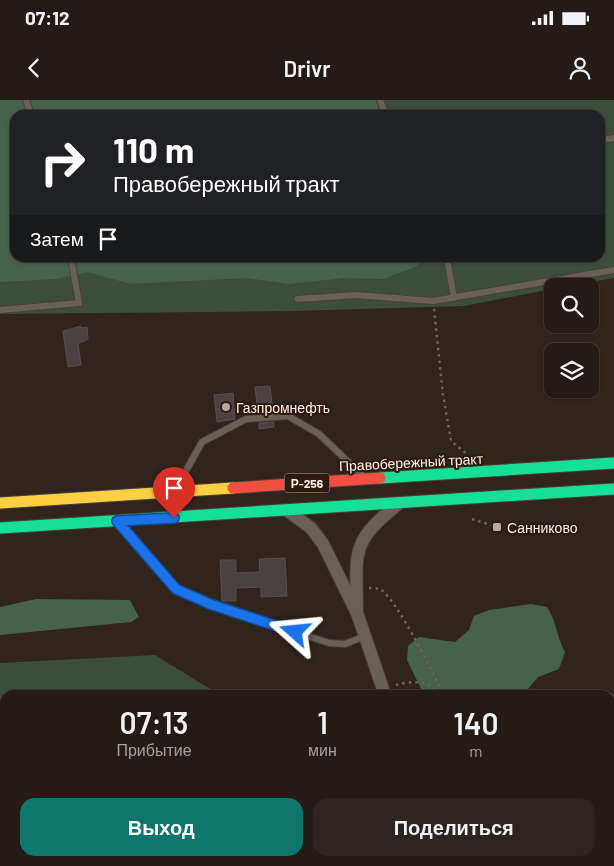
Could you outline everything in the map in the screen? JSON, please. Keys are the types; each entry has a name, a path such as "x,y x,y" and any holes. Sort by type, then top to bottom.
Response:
{"highway":[{"name":"Правобережный тракт","path":"0,503 614,463"},
{"name":"Р-256","path":"0,528 614,489"}],"street":[{"path":"357,613 357,555 363,538 374,524 399,504"},
{"path":"287,511 311,528 323,544 357,613 383,690"}],"lane":[{"path":"0,310 79,303 72,262"},
{"path":"448,262 454,298"},
{"path":"298,299 356,295 434,301 614,270"},
{"path":"174,492 202,442 246,419 288,416 319,434 367,479"},
{"path":"117,521 176,589 210,604 329,643 345,644 365,636"}],"path":[{"path":"434,301 443,395 451,441 467,454"},
{"path":"472,519 497,527"},
{"path":"357,587 379,588 387,595 418,644 441,690"},
{"path":"391,690 398,684 422,683 431,685 435,690"}],"green space":[{"path":"0,100 614,100 614,278 599,281 599,278 544,278 544,291 464,306 293,311 0,314"},
{"path":"0,100 376,100 379,110 10,110 10,262 420,262 415,267 383,279 344,278 289,284 246,278 131,284 87,272 55,279 0,282"},
{"path":"36,599 130,600 139,617 131,622 0,635 0,607"},
{"path":"531,604 547,607 565,652 559,669 538,677 527,690 422,690 407,660 408,646 419,637 455,642 469,630 474,616 489,610"},
{"path":"155,655 212,690 0,690 0,663"}],"building":[{"path":"81,326 81,328 87,327 88,339 78,344 81,365 68,367 63,331"},
{"path":"270,386 273,412 258,413 255,387"},
{"path":"233,393 235,419 217,422 214,395"},
{"path":"274,422 274,427 259,429 259,423"},
{"path":"285,558 287,596 261,597 261,587 236,588 236,601 222,601 220,560 236,560 236,573 260,572 259,559"}],"traffic: fast":[{"path":"380,478 614,463"},
{"path":"0,528 614,489"}],"traffic: slow":[{"path":"0,503 233,488"}],"traffic: jam":[{"path":"233,488 380,478"}],"place":[{"name":"Газпромнефть","path":"226,407"},
{"name":"Санниково","path":"497,527"}],"route":[{"path":"174,518 117,521 176,589 210,604 295,632"}]}
